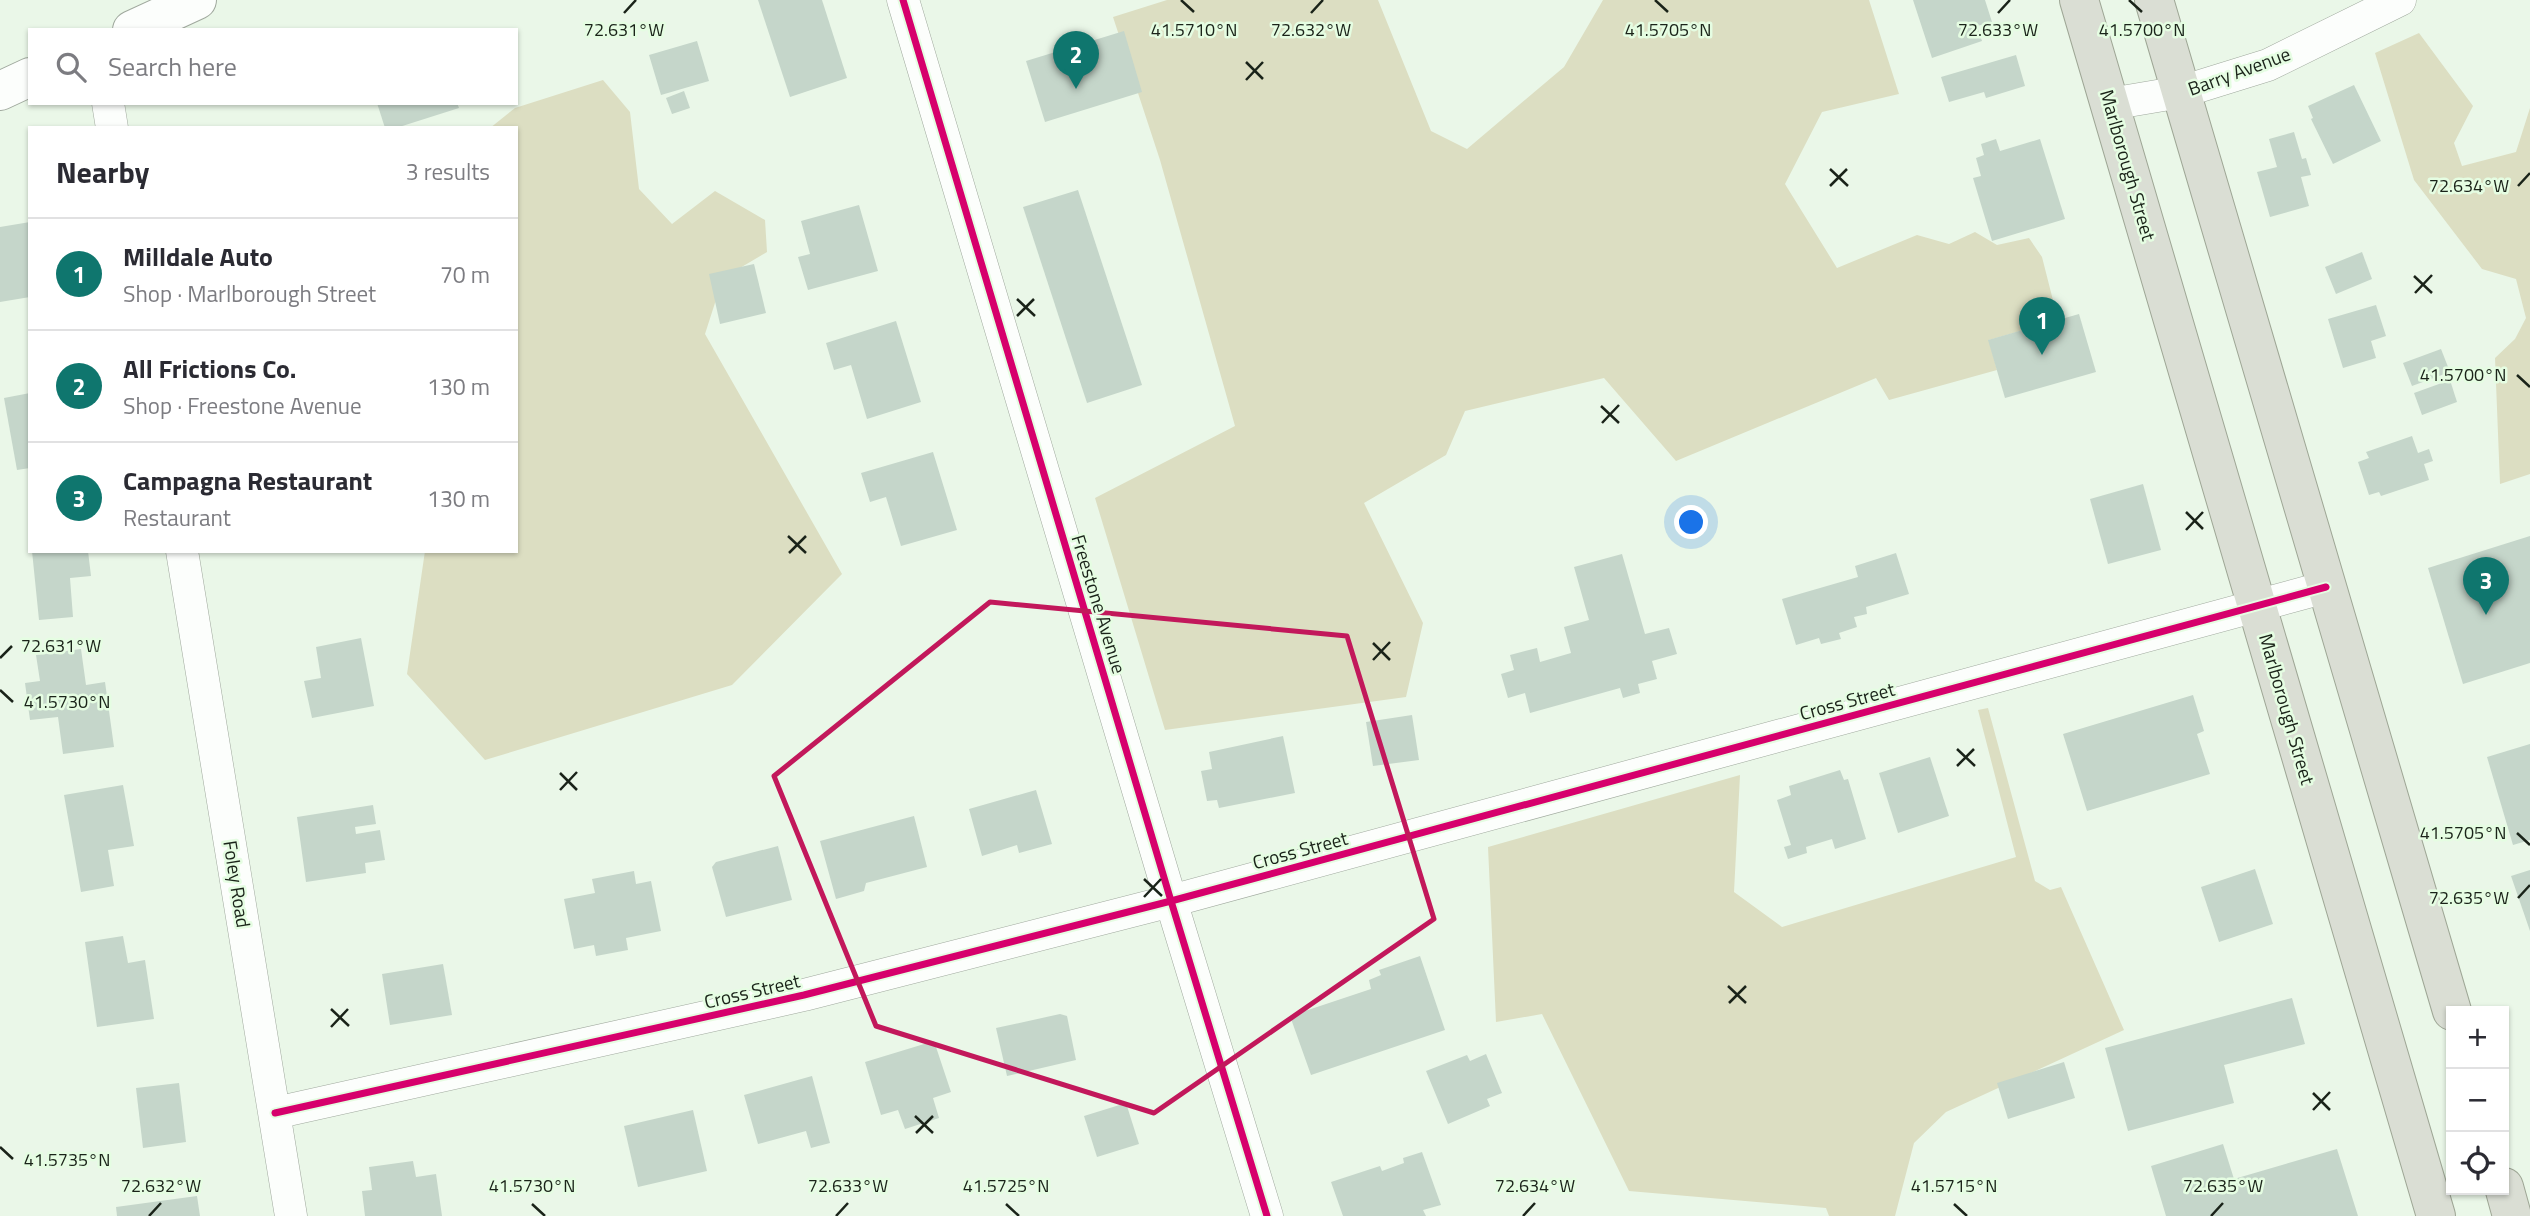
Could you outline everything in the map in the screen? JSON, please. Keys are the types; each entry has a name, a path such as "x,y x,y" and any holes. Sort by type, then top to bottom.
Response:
{"highway":[{"name":"Marlborough Street","path":"2079,0 2436,1216"},
{"path":"2154,0 2451,1006"},
{"path":"2506,1195 2512,1216"}],"street":[{"path":"136,28 197,0"},
{"name":"Freestone Avenue","path":"903,0 1267,1216"},
{"name":"Barry Avenue","path":"2110,104 2180,92 2268,65 2400,0"},
{"path":"0,91 28,78"},
{"path":"108,105 112,126"},
{"name":"Foley Road","path":"182,553 291,1216"},
{"name":"Cross Street","path":"275,1113 804,995 1171,901 2326,587"}],"highlighted area":[{"path":"990,602 1347,636 1434,919 1154,1113 876,1026 774,776"}],"green space":[{"path":"1167,0 1378,0 1431,131 1467,149 1564,67 1603,0 1869,0 1899,94 1822,112 1785,184 1837,268 1917,235 1949,244 1975,232 1997,245 2029,238 2042,257 2058,320 1989,340 1997,370 1889,400 1876,378 1676,461 1604,378 1465,411 1446,455 1364,503 1423,623 1406,697 1165,730 1095,498 1235,426 1160,160 1113,17"},
{"path":"2419,33 2473,106 2454,143 2462,166 2516,152 2530,108 2530,474 2500,484 2495,358 2515,339 2526,318 2516,279 2482,269 2414,180 2375,53"},
{"path":"603,80 630,112 639,189 672,224 715,191 765,220 767,252 723,278 705,334 842,574 732,685 485,760 407,674 425,553 518,553 518,126 492,126 515,108"},
{"path":"1988,708 2035,881 2050,890 2061,887 2124,1030 1946,1112 1914,1143 1895,1216 1829,1216 1826,1208 1629,1191 1542,1014 1496,1022 1488,847 1740,775 1734,892 1782,927 2016,857 1978,710"}],"building":[{"path":"758,0 822,0 847,78 790,97"},
{"path":"1913,0 1985,0 1992,22 1977,26 1982,41 1932,58"},
{"path":"1124,31 1142,92 1045,122 1026,61"},
{"path":"697,41 709,81 661,95 649,55"},
{"path":"2016,55 2025,86 1986,98 1984,92 1949,102 1941,77"},
{"path":"2354,85 2381,141 2333,164 2311,119 2313,118 2308,106"},
{"path":"684,91 690,108 672,114 666,98"},
{"path":"378,105 458,105 459,108 402,126 384,126"},
{"path":"2294,132 2302,159 2306,158 2311,175 2301,177 2309,206 2270,217 2257,172 2277,167 2269,139"},
{"path":"1996,139 2000,151 2040,139 2065,219 1992,241 1973,178 1981,176 1976,158 1984,155 1981,144"},
{"path":"1078,190 1142,385 1087,403 1023,207"},
{"path":"859,205 878,271 808,290 798,257 810,254 801,221"},
{"path":"28,222 28,297 0,302 0,227"},
{"path":"2362,252 2372,279 2336,294 2325,267"},
{"path":"754,264 766,313 720,324 709,274"},
{"path":"2376,305 2386,336 2371,341 2376,358 2343,368 2328,319"},
{"path":"2079,314 2096,372 2005,398 1988,340"},
{"path":"896,321 921,402 867,419 851,365 834,370 826,343"},
{"path":"2441,349 2450,372 2412,386 2403,363"},
{"path":"2450,380 2457,402 2422,415 2414,393"},
{"path":"28,393 28,468 17,470 4,398"},
{"path":"2412,436 2418,453 2429,449 2433,461 2424,464 2429,480 2381,496 2379,492 2369,495 2358,462 2369,458 2366,452"},
{"path":"933,452 957,530 901,546 886,497 870,502 861,473"},
{"path":"2143,484 2161,550 2108,564 2090,499"},
{"path":"2530,536 2530,663 2463,684 2428,568"},
{"path":"32,553 88,553 91,576 70,578 73,617 39,620"},
{"path":"1896,553 1909,594 1866,607 1867,614 1854,617 1857,627 1839,633 1841,639 1821,644 1819,638 1796,645 1782,599 1858,577 1855,566"},
{"path":"1622,554 1645,634 1669,628 1677,654 1652,661 1657,679 1638,684 1640,693 1623,698 1620,688 1530,713 1525,693 1508,698 1501,674 1514,670 1510,655 1537,648 1540,662 1571,653 1564,627 1589,620 1574,567"},
{"path":"361,638 374,706 312,718 304,681 321,678 316,647"},
{"path":"81,649 86,685 105,682 114,747 63,754 58,717 30,720 25,683 40,681 36,655"},
{"path":"2193,695 2204,731 2197,734 2210,774 2087,811 2063,734"},
{"path":"1412,715 1419,760 1373,766 1366,722"},
{"path":"1283,736 1295,793 1219,808 1217,800 1207,801 1201,771 1212,769 1209,752"},
{"path":"2530,744 2530,840 2513,845 2487,757"},
{"path":"1930,757 1949,816 1898,833 1879,773"},
{"path":"1840,770 1844,780 1848,779 1866,839 1835,849 1832,839 1806,847 1807,853 1788,859 1784,847 1791,845 1777,800 1791,795 1789,786"},
{"path":"123,785 134,846 108,850 114,886 81,892 64,795"},
{"path":"1036,790 1052,844 1019,853 1017,845 982,856 969,809"},
{"path":"373,805 376,824 355,827 356,834 380,830 385,860 365,863 366,873 306,882 297,817"},
{"path":"914,816 927,867 866,883 864,891 836,899 820,841"},
{"path":"778,846 792,900 726,917 712,867 716,862"},
{"path":"2255,869 2273,924 2219,942 2201,887"},
{"path":"2530,870 2530,931 2511,876"},
{"path":"634,871 636,884 651,881 661,931 626,938 628,950 596,956 594,945 574,949 564,899 595,893 592,879"},
{"path":"123,936 128,963 145,960 154,1019 97,1027 85,942"},
{"path":"1420,956 1445,1030 1311,1075 1290,1016 1371,989 1369,980 1381,975 1379,970"},
{"path":"443,964 452,1015 390,1025 382,974"},
{"path":"2292,998 2305,1044 2224,1065 2234,1103 2128,1131 2105,1048"},
{"path":"1060,1014 1067,1016 1076,1060 1007,1076 996,1028"},
{"path":"934,1041 951,1092 933,1098 939,1118 905,1129 898,1110 881,1115 865,1062"},
{"path":"1486,1054 1502,1093 1487,1099 1490,1106 1448,1124 1426,1071 1467,1055 1470,1061"},
{"path":"2064,1062 2075,1098 2008,1119 1997,1083"},
{"path":"812,1076 830,1143 811,1148 806,1131 758,1144 744,1095"},
{"path":"179,1083 186,1142 143,1148 136,1088"},
{"path":"1126,1103 1139,1144 1097,1157 1084,1116"},
{"path":"693,1110 707,1171 638,1187 624,1126"},
{"path":"2223,1144 2234,1179 2337,1149 2358,1216 2166,1216 2151,1166"},
{"path":"1422,1152 1441,1205 1423,1210 1426,1216 1343,1216 1331,1182 1380,1166 1382,1171 1404,1163 1403,1158"},
{"path":"413,1161 416,1177 436,1174 442,1216 365,1216 362,1191 372,1190 369,1167"},
{"path":"197,1196 200,1216 117,1216 116,1207"}],"cycle path":[{"path":"903,0 1267,1216"},
{"path":"275,1113 804,995 1171,901 2326,587"}],"place":[{"name":"All Frictions Co.","path":"1076,89"},
{"name":"Milldale Auto","path":"2042,355"},
{"name":"Campagna Restaurant","path":"2486,615"}]}
